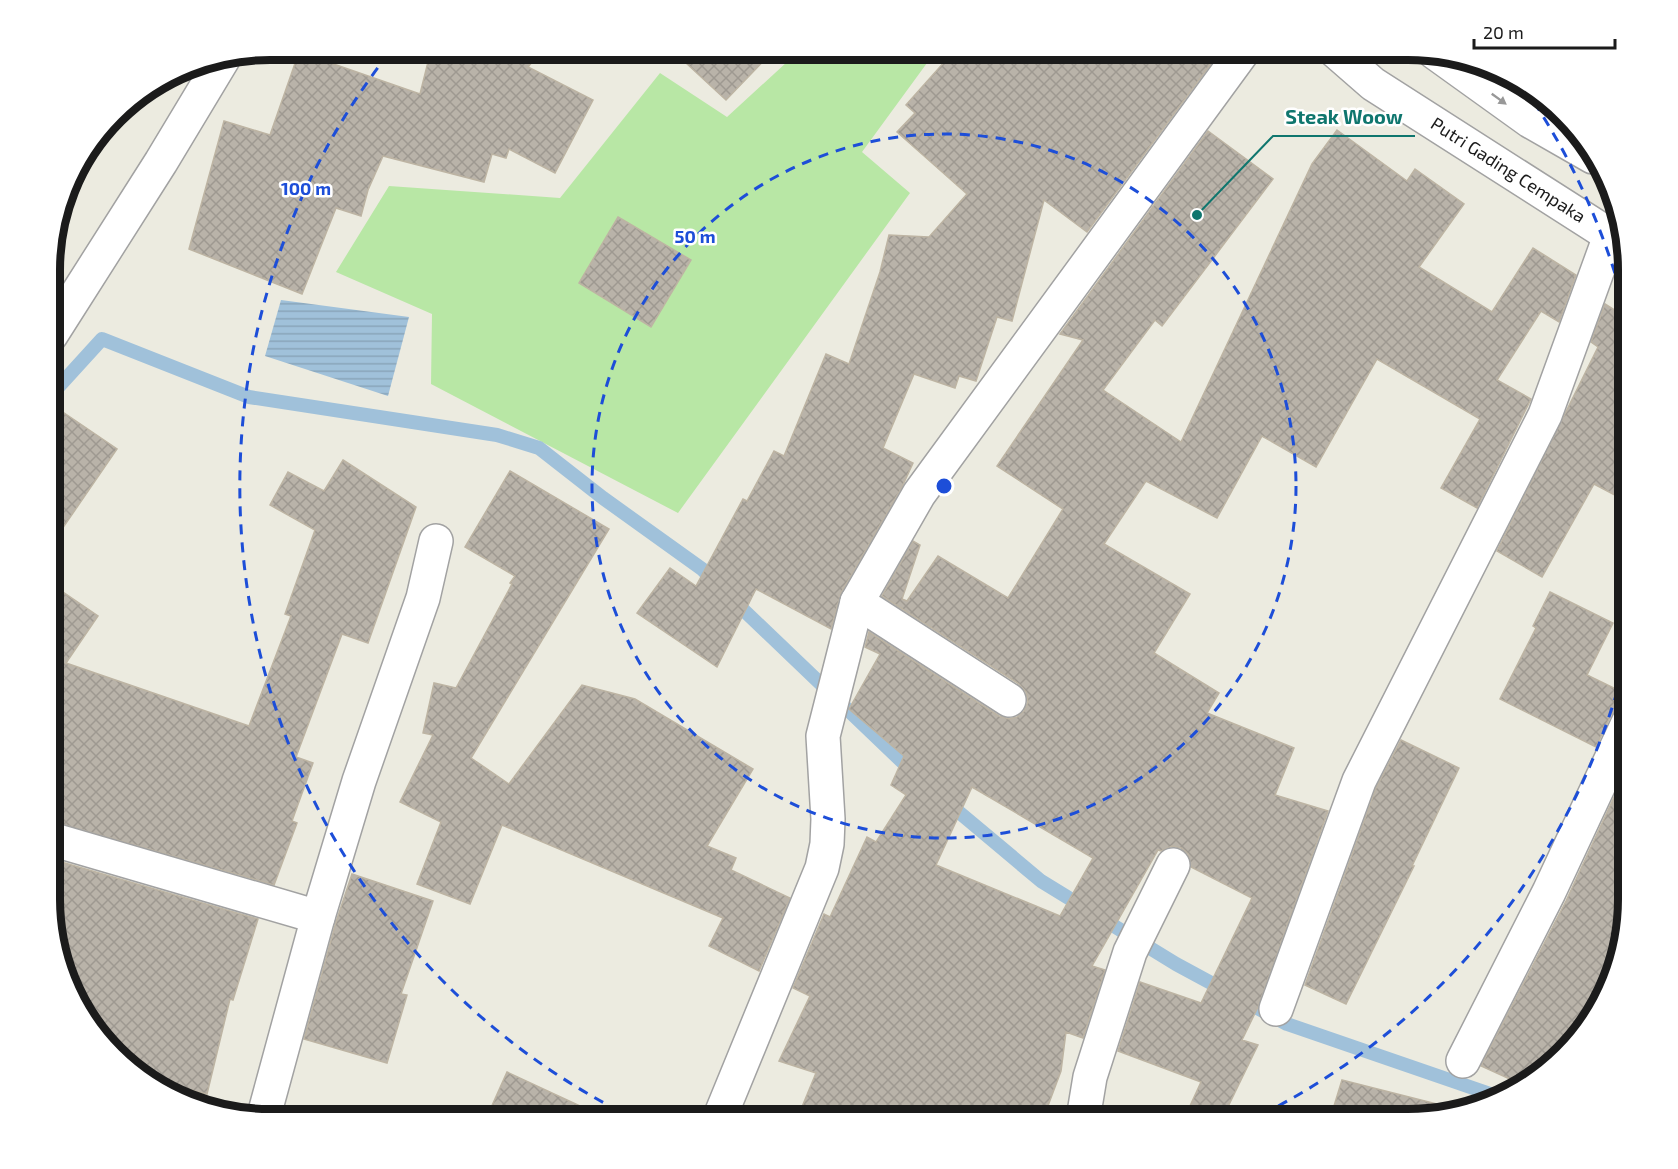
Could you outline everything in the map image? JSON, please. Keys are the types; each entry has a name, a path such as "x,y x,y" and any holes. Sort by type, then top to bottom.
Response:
{"street":[{"path":"723,1109 822,868 827,844 828,819 823,736 857,602 920,495 1237,60"},
{"name":"Putri Gading Cempaka","path":"1345,60 1373,84 1615,238"},
{"path":"1452,65 1530,121 1580,150"},
{"path":"60,321 218,67"},
{"path":"1276,1009 1359,781 1545,415 1616,244"},
{"path":"266,1109 318,917 359,781 423,598 436,541"},
{"path":"857,602 1009,700"},
{"path":"1463,1061 1549,892 1618,744"},
{"path":"60,842 318,917"},
{"path":"1085,1109 1090,1077 1130,952 1173,866"}],"green space":[{"path":"789,60 924,60 927,63 862,152 910,193 678,513 431,384 432,314 336,272 389,186 560,198 660,73 727,117"}],"water":[{"path":"281,300 409,317 388,396 265,356"}],"building":[{"path":"296,60 322,60 420,94 428,60 534,60 528,67 593,100 555,173 509,149 506,158 492,154 484,182 383,156 368,190 361,216 336,208 302,294 189,249 224,121 270,135"},
{"path":"683,60 764,60 726,100"},
{"path":"946,60 1214,60 1087,232 1044,200 1012,321 997,317 976,381 959,376 955,388 914,374 883,448 913,463 902,487 841,593 831,629 756,589 717,667 637,613 670,568 696,586 743,499 747,501 774,451 784,456 826,354 849,364 880,272 889,235 929,237 967,194 897,132 915,113 906,105"},
{"path":"1337,130 1407,181 1415,169 1464,204 1419,267 1492,312 1533,248 1576,275 1559,322 1541,311 1497,380 1531,399 1477,508 1441,488 1480,419 1377,359 1316,467 1262,436 1217,518 1146,481 1104,544 1190,594 1154,653 1219,693 1207,713 1294,748 1275,795 1328,811 1258,1007 1242,1040 1258,1045 1227,1109 1189,1109 1201,1082 1118,1051 1140,982 1201,1003 1252,898 1191,867 1188,854 1181,848 1172,846 1158,850 1092,966 1105,970 1083,1038 1066,1032 1061,1071 1047,1109 801,1109 816,1073 779,1061 810,996 793,988 824,914 830,917 867,837 876,842 906,795 891,785 904,756 849,709 880,654 865,647 869,632 999,716 1009,719 1017,717 1024,711 1028,702 1026,692 1019,684 882,596 913,541 920,545 902,599 907,601 938,556 1008,598 1063,509 997,466 1083,340 1060,334 1208,131 1273,179 1162,326 1155,320 1103,390 1181,442 1312,164","holes":["972,787 1093,858 1060,916 936,865"]},
{"path":"618,217 691,260 651,327 579,283"},
{"path":"1605,304 1616,311 1618,307 1618,497 1594,484 1542,577 1497,551 1598,347 1591,342"},
{"path":"60,410 117,449 60,532"},
{"path":"343,460 416,507 368,643 342,634 296,757 313,763 292,821 297,823 274,885 60,824 60,590 98,616 66,663 249,726 291,616 285,614 315,530 270,505 288,472 324,491"},
{"path":"510,471 609,529 471,758 509,784 582,685 635,699 753,769 707,846 736,858 731,870 790,898 759,971 709,946 723,918 502,825 470,904 417,884 441,822 400,802 433,735 423,733 434,683 456,688 515,576 465,547"},
{"path":"1550,592 1613,623 1587,675 1618,690 1618,707 1611,715 1596,747 1500,699 1536,628 1533,626"},
{"path":"1401,740 1459,768 1346,1004 1305,985 1376,788"},
{"path":"1618,789 1618,913 1607,967 1596,992 1575,1027 1557,1048 1536,1066 1513,1080 1481,1066 1566,901"},
{"path":"60,862 258,919 233,1000 230,999 207,1094 176,1086 142,1066 121,1048 95,1016 82,992 67,954 60,913"},
{"path":"352,874 433,901 401,994 407,995 387,1063 304,1039 336,922"},
{"path":"507,1072 587,1109 490,1109"},
{"path":"1342,1080 1444,1106 1422,1109 1333,1109"}],"waterway":[{"path":"60,385 102,339 249,397 497,435 539,448 603,498 702,569 716,583"},
{"path":"732,599 915,774"},
{"path":"948,803 1041,881 1085,908"},
{"path":"1101,918 1176,964 1287,1024 1487,1093"}],"place":[{"name":"Steak Woow","path":"1197,215"}]}
